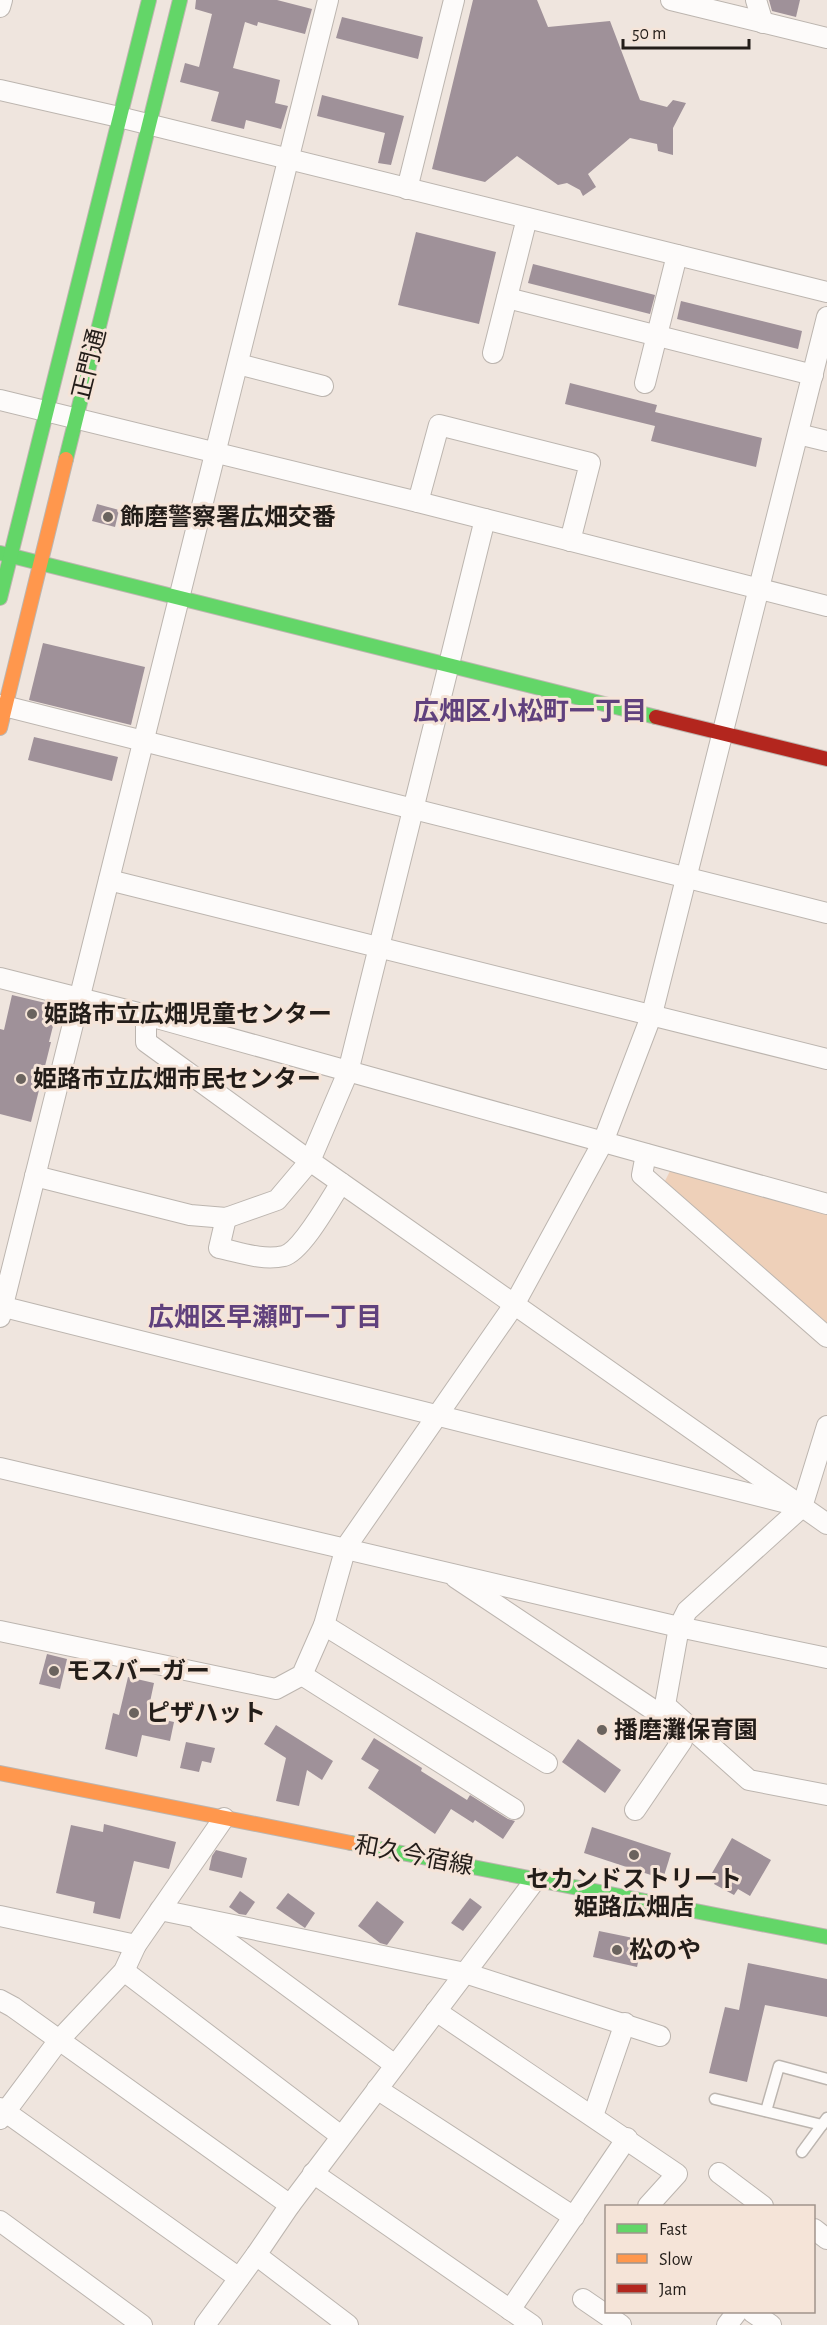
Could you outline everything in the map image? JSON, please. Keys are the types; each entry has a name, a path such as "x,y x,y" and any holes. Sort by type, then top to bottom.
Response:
{"street":[{"path":"0,7 2,0"},
{"name":"正門通","path":"0,598 5,554 46,411 149,0"},
{"name":"正門通","path":"0,728 3,706 180,0"},
{"path":"328,0 1,1310 802,1507"},
{"path":"407,189 454,0"},
{"path":"671,0 827,38"},
{"path":"756,0 763,23"},
{"path":"0,90 119,117 827,292"},
{"path":"493,353 527,218"},
{"path":"645,383 677,255"},
{"path":"507,298 813,375"},
{"path":"0,1631 276,1689 302,1675 324,1625 346,1547 514,1305 603,1142 651,1014 813,375 823,346 827,317"},
{"path":"238,364 323,386"},
{"path":"0,400 418,502 827,606"},
{"path":"418,502 439,425 450,427 590,463 570,540"},
{"path":"798,434 827,441"},
{"path":"35,1176 190,1215 226,1218 277,1200 310,1161 348,1072 485,519"},
{"path":"5,554 827,759"},
{"path":"3,706 827,913"},
{"path":"109,880 827,1059"},
{"path":"0,978 146,1016 827,1204"},
{"path":"146,1016 146,1042 341,1183 827,1524"},
{"path":"646,1154 642,1175 827,1337"},
{"path":"226,1218 219,1248 262,1257 285,1256 297,1248 341,1183"},
{"path":"635,1810 682,1741 659,1722 680,1627 687,1611 802,1507 827,1426"},
{"path":"0,1468 346,1547 680,1627 827,1658"},
{"path":"444,1570 663,1710 749,1780 827,1795"},
{"path":"324,1625 547,1763"},
{"path":"302,1675 514,1809"},
{"name":"和久今宿線","path":"0,1773 827,1937"},
{"path":"224,1818 136,1945 124,1971 59,2040 2,2113 239,2278"},
{"path":"205,2325 313,2173 536,1879"},
{"path":"160,1910 465,1973 660,2036"},
{"path":"0,1916 136,1945"},
{"path":"195,1918 395,2065"},
{"path":"124,1971 341,2136"},
{"path":"0,2000 290,2205"},
{"path":"436,2011 627,2138 677,2174 649,2205"},
{"path":"593,2116 625,2023"},
{"path":"377,2089 574,2217"},
{"path":"510,2310 627,2138"},
{"path":"313,2173 532,2325"},
{"path":"719,2173 762,2205"},
{"path":"0,2221 142,2325"},
{"path":"256,2255 348,2325"},
{"path":"583,2299 621,2325"},
{"path":"727,2325 736,2313"},
{"path":"753,2313 771,2325"}],"lane":[{"path":"766,2111 779,2066 827,2079"},
{"path":"715,2099 825,2121 802,2152"}],"shaded area":[{"path":"670,1171 827,1214 827,1327 663,1185"}],"building":[{"path":"196,0 277,0 312,9 305,34 258,22 257,26 245,22 233,68 280,80 275,103 288,106 281,129 246,120 244,129 211,121 219,92 180,82 185,63 199,67 212,14 195,9"},
{"path":"473,0 537,0 548,27 610,21 640,100 667,107 673,100 686,103 673,128 673,155 658,151 657,144 630,138 588,174 596,187 583,196 580,190 567,183 558,185 517,156 485,182 432,169"},
{"path":"769,0 800,0 796,17 772,11"},
{"path":"342,17 423,37 418,59 336,38"},
{"path":"322,95 404,116 391,165 378,163 385,133 317,116"},
{"path":"416,232 496,252 479,324 398,305"},
{"path":"533,264 655,295 650,314 528,283"},
{"path":"681,301 802,331 798,349 677,319"},
{"path":"570,383 657,405 655,412 762,438 756,467 651,441 655,426 565,404"},
{"path":"97,504 119,510 115,527 92,521"},
{"path":"43,643 145,667 131,725 29,700"},
{"path":"34,737 118,757 112,781 28,760"},
{"name":"姫路市立広畑市民センター","path":"12,995 58,1006 31,1122 0,1114 0,1029 4,1030"},
{"path":"47,1654 67,1659 60,1689 39,1684"},
{"path":"128,1677 154,1683 147,1716 174,1722 170,1741 142,1735 137,1757 105,1749 113,1713 119,1715"},
{"path":"276,1725 333,1761 322,1780 307,1770 299,1806 276,1801 286,1758 264,1744"},
{"path":"374,1738 467,1800 470,1795 515,1821 503,1839 475,1820 473,1823 451,1809 435,1834 368,1788 379,1770 361,1759"},
{"path":"578,1739 621,1770 605,1793 562,1762"},
{"path":"186,1742 215,1748 211,1763 202,1761 199,1772 180,1768"},
{"path":"104,1824 176,1842 169,1869 134,1861 120,1919 93,1913 95,1902 56,1893 71,1825 103,1832"},
{"path":"592,1827 671,1853 663,1879 584,1853"},
{"path":"732,1838 771,1860 750,1896 738,1889 734,1895 714,1884 718,1877 712,1873"},
{"path":"216,1850 247,1858 242,1878 209,1870"},
{"path":"240,1891 255,1902 246,1915 239,1914 229,1907"},
{"path":"288,1893 315,1913 305,1928 276,1908"},
{"path":"470,1898 482,1907 463,1931 451,1923"},
{"path":"377,1901 404,1922 387,1945 380,1943 358,1926"},
{"path":"599,1931 643,1940 637,1967 593,1957"},
{"path":"748,1963 827,1979 827,2017 765,2005 747,2082 709,2073 725,2007 739,2010"}],"traffic: fast":[{"path":"0,598 149,0"},
{"path":"66,459 180,0"},
{"path":"0,553 656,717"},
{"path":"351,1843 827,1937"}],"traffic: slow":[{"path":"0,728 66,459"},
{"path":"0,1773 351,1843"}],"traffic: jam":[{"path":"656,717 827,759"}],"place":[{"name":"飾磨警察署広畑交番","path":"108,517"},
{"name":"姫路市立広畑児童センター","path":"32,1014"},
{"name":"姫路市立広畑市民センター","path":"21,1079"},
{"name":"モスバーガー","path":"54,1671"},
{"name":"ピザハット","path":"134,1713"},
{"name":"播磨灘保育園","path":"602,1730"},
{"name":"セカンドストリート 姫路広畑店","path":"634,1855"},
{"name":"松のや","path":"617,1950"}],"district":[{"name":"広畑区小松町一丁目","path":"530,711"},
{"name":"広畑区早瀬町一丁目","path":"265,1317"}]}
